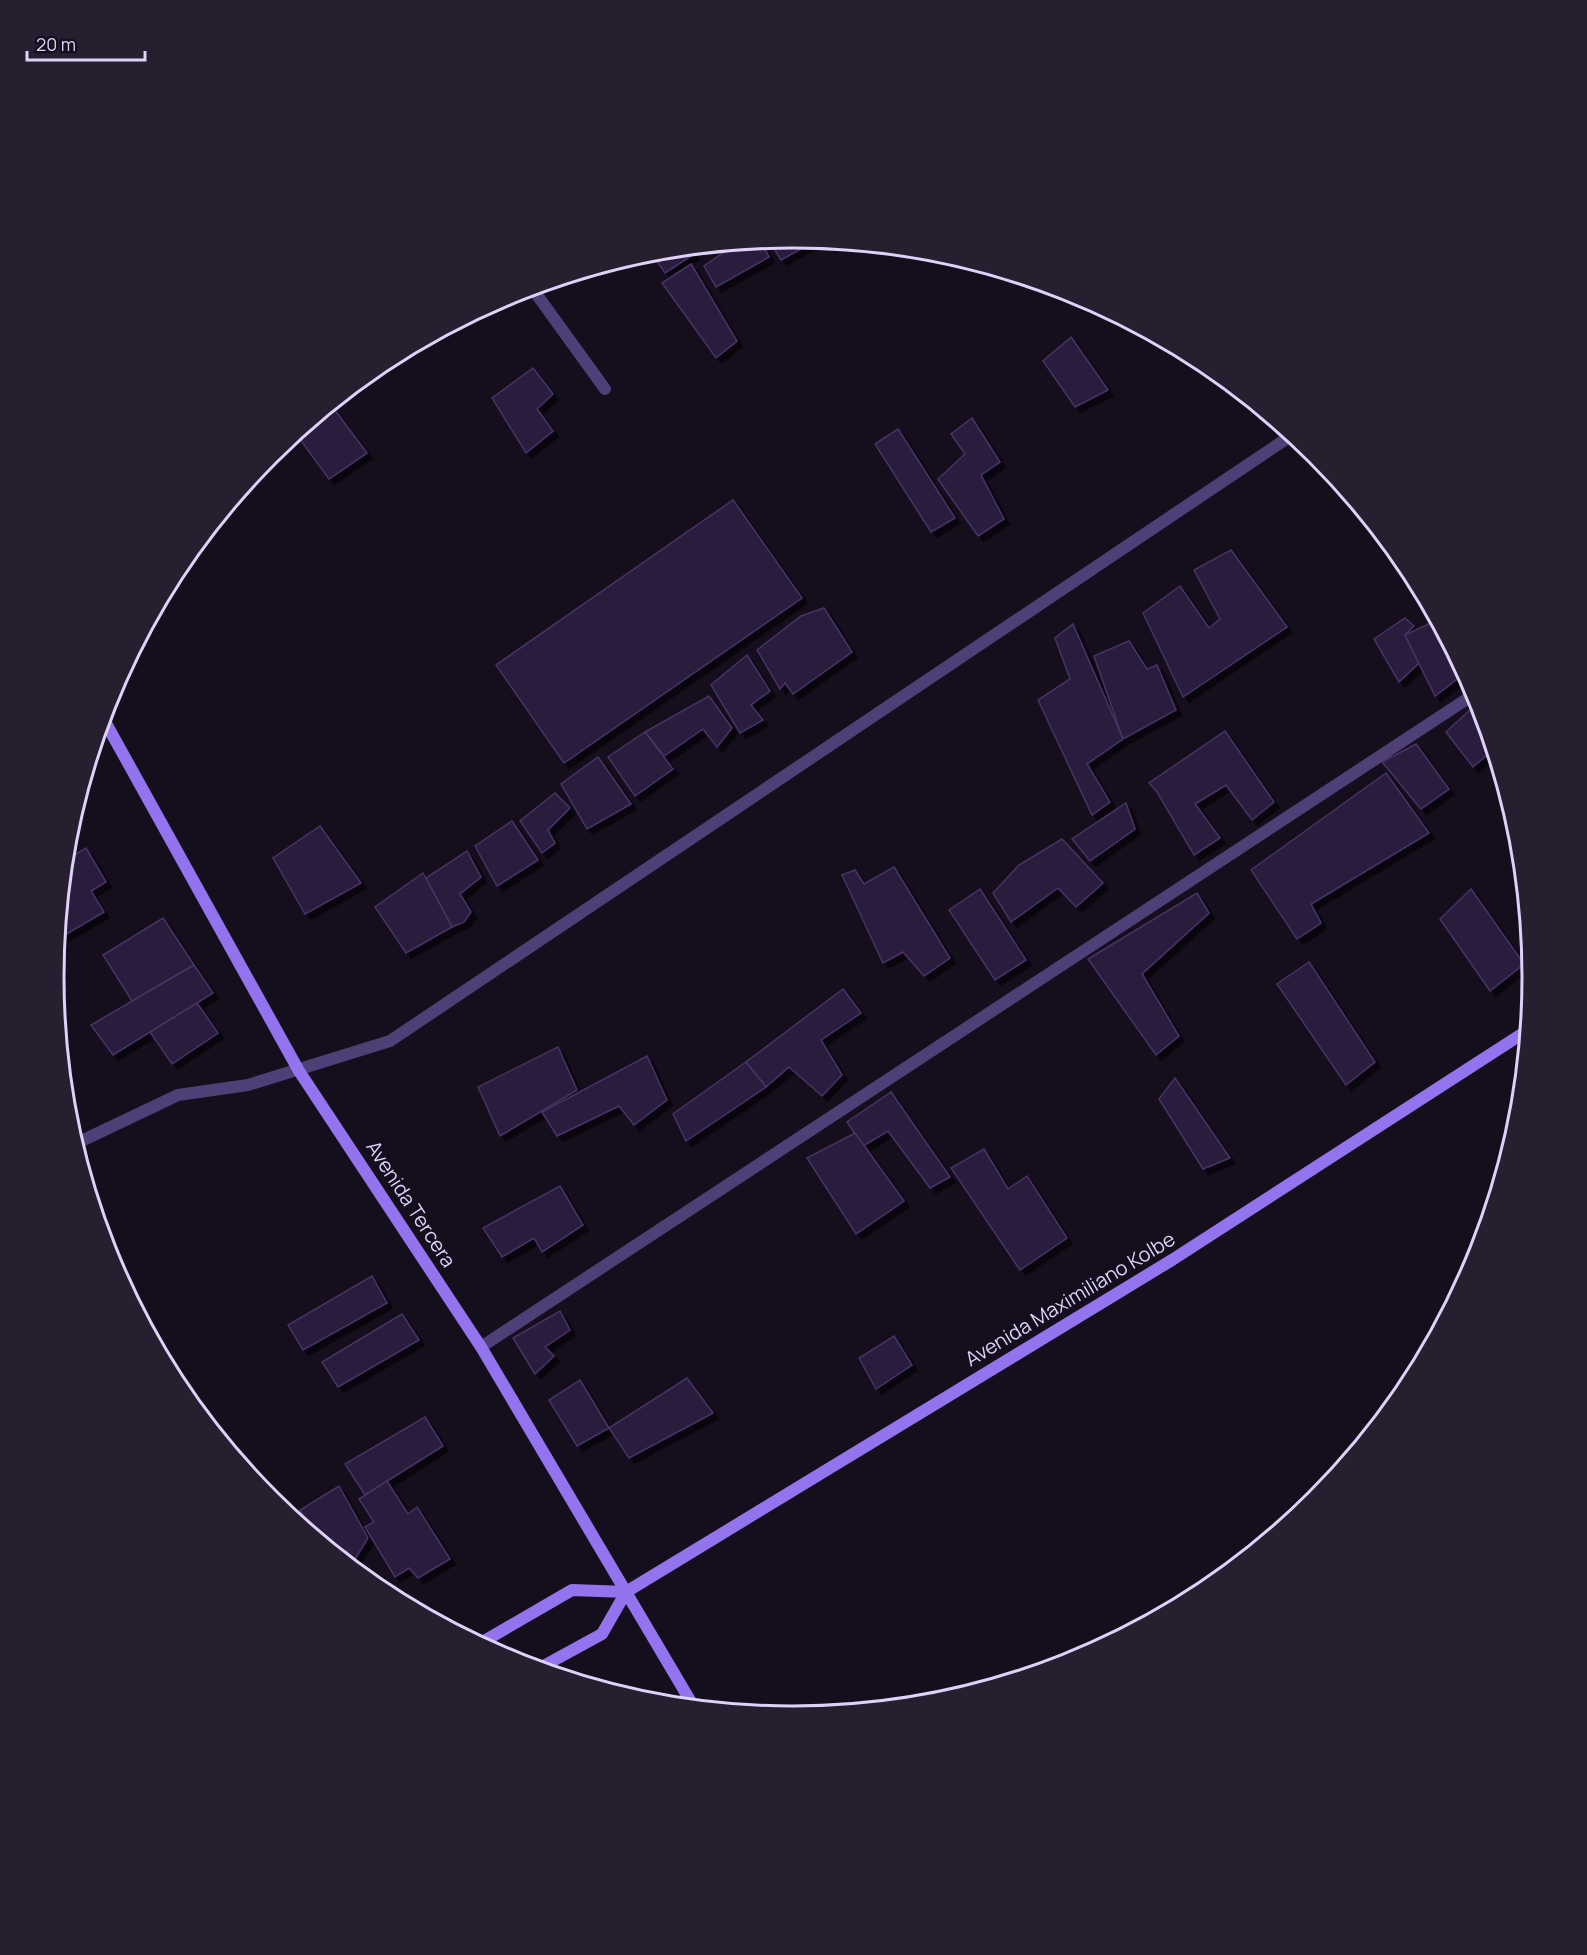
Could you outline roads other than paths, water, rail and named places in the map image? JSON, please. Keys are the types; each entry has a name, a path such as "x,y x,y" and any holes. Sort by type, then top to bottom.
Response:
{"main road":[{"name":"Avenida Tercera","path":"109,728 299,1071 481,1347 689,1698"},
{"name":"Avenida Maximiliano Kolbe","path":"548,1664 602,1634 626,1592 1172,1260 1520,1035"},
{"path":"488,1639 572,1590 626,1592"}],"street":[{"path":"537,295 605,389"},
{"path":"83,1140 178,1095 248,1085 390,1041 1285,440"},
{"path":"481,1347 1467,699"}]}
